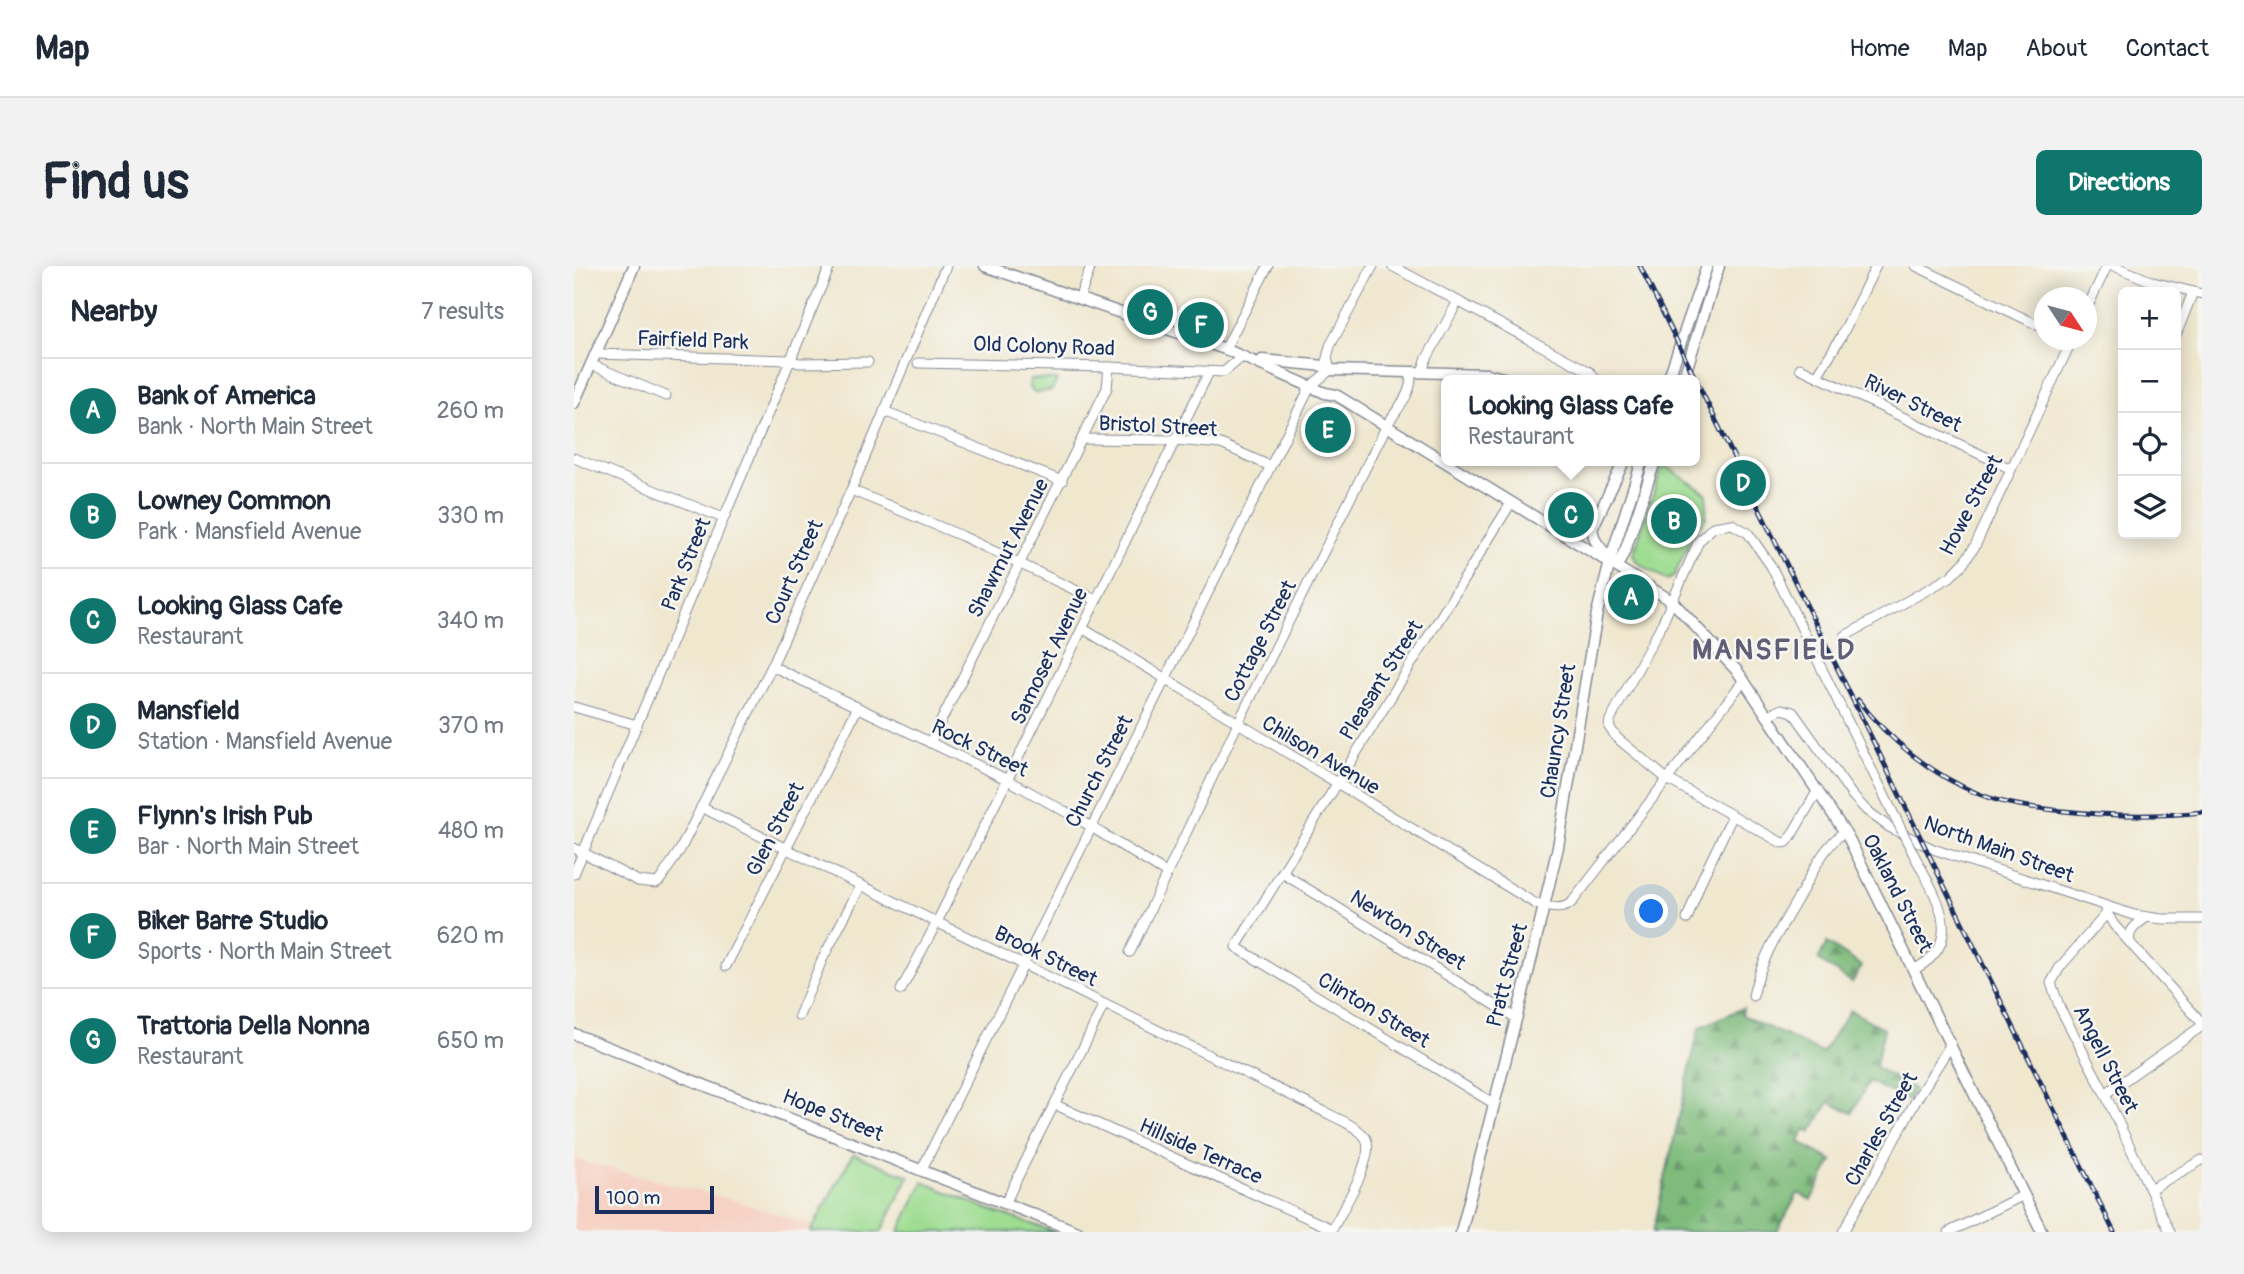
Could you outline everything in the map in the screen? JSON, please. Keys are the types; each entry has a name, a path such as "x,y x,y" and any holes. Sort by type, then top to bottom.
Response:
{"main road":[{"path":"574,403 635,266"},
{"path":"985,266 1225,349 1310,387 1336,395 1441,459"},
{"path":"1670,375 1707,266"},
{"path":"1685,375 1719,266"},
{"path":"1243,356 1277,363 1325,366 1330,370 1490,375"},
{"path":"1330,370 1329,383 1336,395"},
{"path":"1452,466 1672,601"},
{"path":"1559,531 1577,536 1592,529 1622,466"},
{"name":"Chauncy Street","path":"1545,906 1559,844 1597,613 1612,563 1612,554 1640,466"},
{"name":"Chauncy Street","path":"1612,563 1620,561 1626,548 1653,466"},
{"path":"1592,529 1595,540 1612,563"},
{"name":"Oakland Street","path":"1672,601 1744,680 1844,831 1915,969 2042,1232"},
{"name":"Pratt Street","path":"1461,1232 1545,906"},
{"name":"Hope Street","path":"574,1034 1078,1232"}],"street":[{"name":"Park Street","path":"574,874 579,850 637,725 830,266"},
{"name":"Court Street","path":"579,850 638,881 649,884 656,883 680,850 772,666 851,490 946,266"},
{"path":"1079,299 1090,266"},
{"path":"1225,349 1268,266"},
{"path":"1310,387 1330,370 1327,358 1330,346 1373,266"},
{"path":"1392,266 1592,375"},
{"path":"1817,376 1841,337 1877,266"},
{"path":"1916,266 2034,323"},
{"path":"2097,288 2107,266"},
{"path":"2115,266 2153,282 2197,293 2181,325"},
{"path":"1422,372 1458,301"},
{"name":"Howe Street","path":"1845,636 1950,577 1963,564 1975,545 2066,350"},
{"path":"1209,372 1224,372 1243,356"},
{"name":"Fairfield Park","path":"594,359 790,360"},
{"path":"594,359 666,396"},
{"path":"790,360 799,363 868,362"},
{"name":"Old Colony Road","path":"918,363 1209,372"},
{"name":"Shawmut Avenue","path":"930,743 1083,439 1107,388 1109,367"},
{"name":"River Street","path":"1800,368 2011,469"},
{"name":"Samoset Avenue","path":"901,990 1209,372"},
{"name":"Cottage Street","path":"1130,952 1237,725 1387,425 1410,390 1410,372"},
{"name":"Church Street","path":"921,1171 1310,387"},
{"path":"884,411 1062,481"},
{"name":"Bristol Street","path":"1083,439 1175,440 1221,444 1270,466"},
{"path":"574,458 723,519"},
{"path":"851,490 962,536 1096,600"},
{"name":"Pleasant Street","path":"1237,947 1511,503"},
{"path":"1818,790 1786,843 1769,838 1667,779 1617,738 1609,727 1610,720 1652,645 1699,541 1713,527 1732,524 1748,533 1775,574 1936,901 1944,928 1943,939 1929,961 1915,969"},
{"name":"Chilson Avenue","path":"1082,628 1237,725 1536,904 1545,906"},
{"name":"Rock Street","path":"772,666 1008,780 1166,873"},
{"name":"Pratt Street","path":"1545,906 1560,908 1569,905 1744,680"},
{"path":"574,707 637,725"},
{"name":"Glen Street","path":"726,966 857,709"},
{"name":"North Main Street","path":"1768,715 1782,709 1793,712 1852,795 1866,810 1889,827 1933,849 2106,910"},
{"name":"Brook Street","path":"701,807 1331,1116 1364,1136 1368,1144 1368,1159 1332,1231"},
{"path":"1687,919 1702,879 1732,817"},
{"path":"1753,996 1759,970 1772,941 1825,849 1844,831"},
{"name":"Newton Street","path":"1282,873 1516,1018"},
{"path":"799,1016 822,960 861,885"},
{"path":"2106,910 2177,920 2202,919"},
{"path":"2105,1094 2202,1025 2106,910"},
{"name":"Angell Street","path":"2106,910 2060,967 2051,983 2060,1008 2105,1094 2170,1232"},
{"path":"2130,942 2128,936 2131,931 2147,917"},
{"name":"Clinton Street","path":"1237,947 1493,1103"},
{"path":"1005,1204 1104,1004"},
{"name":"Charles Street","path":"1843,1232 1951,1044"},
{"name":"Hillside Terrace","path":"1056,1105 1332,1231"},
{"path":"2150,1189 2202,1160"},
{"path":"1949,1232 2024,1195"}],"shaded area":[{"path":"574,1159 726,1198 812,1225 810,1232 574,1232"}],"green space":[{"path":"1030,379 1057,380 1052,390 1036,393 1029,388"},
{"path":"1662,466 1707,494 1706,518 1695,530 1674,576 1667,580 1637,562 1633,555"},
{"path":"1827,943 1862,966 1852,982 1818,960"},
{"path":"1743,1008 1742,1015 1822,1053 1850,1010 1884,1029 1875,1067 1914,1089 1908,1101 1869,1081 1852,1113 1829,1102 1811,1132 1805,1129 1799,1142 1832,1161 1811,1200 1798,1193 1777,1232 1653,1232 1699,1028"},
{"path":"853,1154 909,1176 881,1232 810,1232"},
{"path":"923,1182 993,1211 1056,1232 899,1232"}],"railway":[{"path":"1640,266 1693,375"},
{"path":"1700,388 2114,1232"},
{"path":"1858,700 1883,729 1928,767 1989,798 2031,807 2098,814 2202,812"}],"place":[{"name":"Trattoria Della Nonna","path":"1150,312"},
{"name":"Biker Barre Studio","path":"1201,325"},
{"name":"Flynn's Irish Pub","path":"1328,430"},
{"name":"Mansfield","path":"1743,483"},
{"name":"Looking Glass Cafe","path":"1571,515"},
{"name":"Lowney Common","path":"1674,521"},
{"name":"Bank of America","path":"1631,597"}],"district":[{"name":"MANSFIELD","path":"1774,649"}]}
